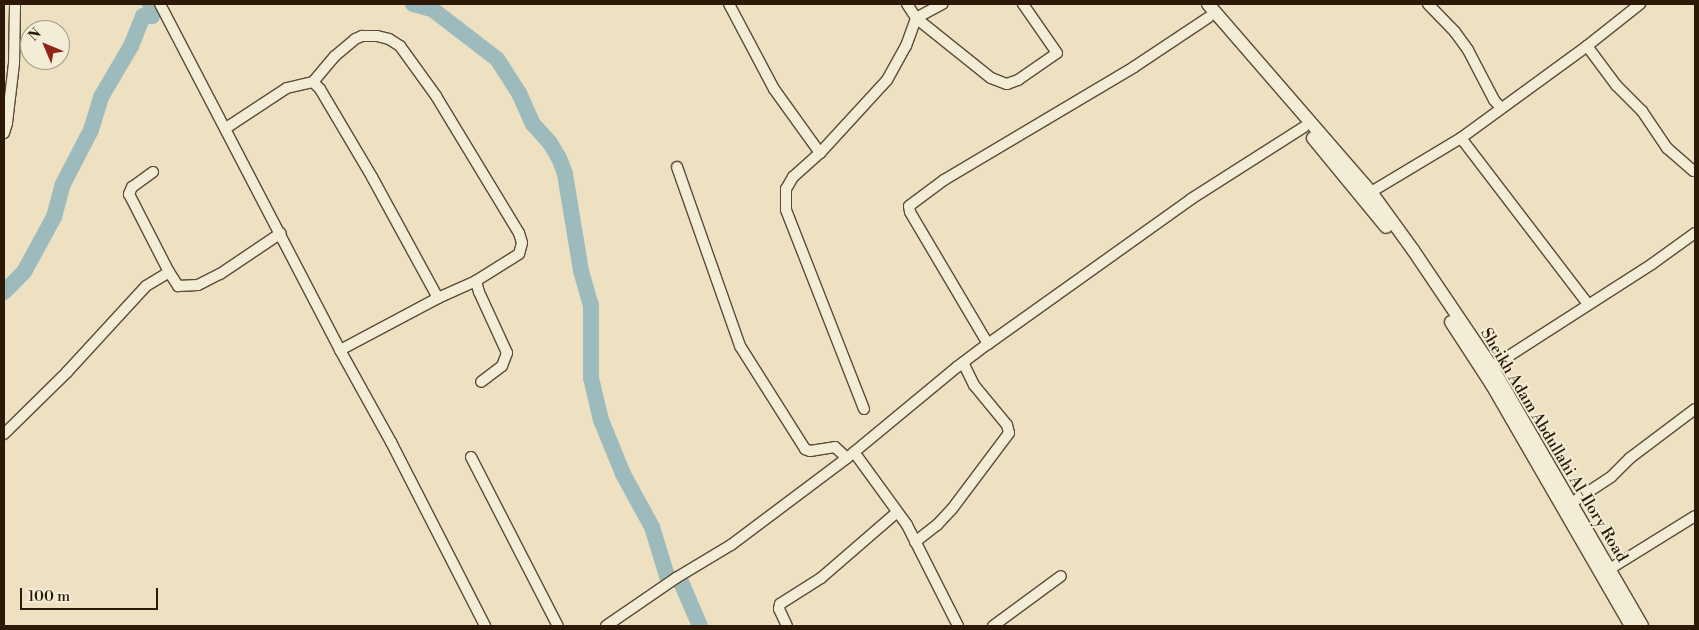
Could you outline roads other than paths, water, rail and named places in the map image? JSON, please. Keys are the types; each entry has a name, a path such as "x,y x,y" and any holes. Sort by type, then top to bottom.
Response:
{"street":[{"path":"4,133 7,123 14,63 15,4"},
{"path":"729,4 774,89 820,153"},
{"path":"907,4 916,18 991,78 1007,84 1018,80 1057,53 1022,4"},
{"path":"864,409 786,210 786,189 793,177 820,153 887,80 906,46 916,18 942,4"},
{"name":"Sheikh Adam Abdullahi Al-Ilory Road","path":"1197,4 1362,196 1407,255 1488,369 1631,626"},
{"name":"Sheikh Adam Abdullahi Al-Ilory Road","path":"1208,4 1371,192 1488,369 1642,626"},
{"path":"1428,4 1455,32 1468,50 1494,100 1501,108"},
{"path":"1371,192 1461,138 1587,46 1640,4"},
{"path":"161,6 281,233 340,350 392,442 485,626"},
{"path":"988,344 910,212 910,206 944,180 1127,71 1209,18"},
{"path":"226,128 287,88 313,82 335,56 354,39 362,36 377,36 400,46 436,96 520,233 522,244 519,254 476,281 438,298 340,350"},
{"path":"1587,46 1616,85 1642,111 1667,148 1695,173"},
{"path":"313,82 320,90 372,177 438,298"},
{"path":"606,626 618,623 676,578 731,545 850,455 962,362 1191,199 1304,127"},
{"path":"1461,138 1588,304"},
{"path":"677,167 740,346 805,449 810,451 835,447 850,455 896,513 915,542 958,626"},
{"path":"153,172 130,189 129,198 178,286 198,285 220,274 281,233"},
{"path":"1488,369 1652,264 1695,234"},
{"path":"4,434 67,372 140,292 169,272"},
{"path":"476,281 507,353 502,366 481,382"},
{"path":"915,542 937,525 952,510 1009,433 1007,426 974,385 962,362"},
{"path":"1570,504 1610,477 1630,458 1695,409"},
{"path":"471,456 558,626"},
{"path":"787,626 779,609 780,604 821,578 896,513"},
{"path":"1608,570 1695,516"},
{"path":"992,626 1061,576"}],"waterway":[{"path":"4,292 24,272 54,217 63,184 91,130 101,97 131,46 143,16 152,16 150,4"},
{"path":"413,4 432,9 497,59 519,93 533,124 550,143 559,158 565,174 581,271 591,305 591,378 601,420 623,474 652,527 667,576 681,582 700,626"}]}
